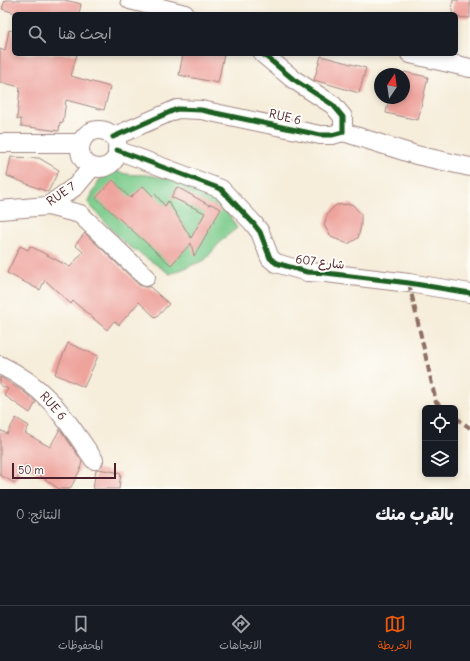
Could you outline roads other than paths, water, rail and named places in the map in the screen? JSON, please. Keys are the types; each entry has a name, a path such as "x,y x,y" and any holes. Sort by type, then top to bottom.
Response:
{"street":[{"path":"130,0 177,12"},
{"path":"265,56 293,79 332,105 343,117 343,132 416,155 470,167"},
{"path":"419,56 470,68"},
{"name":"RUE 6","path":"115,144 177,109 201,110 320,135 332,135 343,132"},
{"path":"95,131 105,132 115,144 112,163 99,168 92,167 84,161 80,152 81,143 86,135 95,131"},
{"path":"0,143 81,143"},
{"name":"شارع 607","path":"115,144 221,189 253,222 260,232 270,258 276,263 307,272 409,283 470,294"},
{"name":"RUE 7","path":"0,210 48,206 76,186 92,167"},
{"path":"76,186 80,214"},
{"path":"48,206 80,214 146,277"},
{"name":"RUE 6","path":"0,365 33,384 48,397 61,412 94,460"}]}
